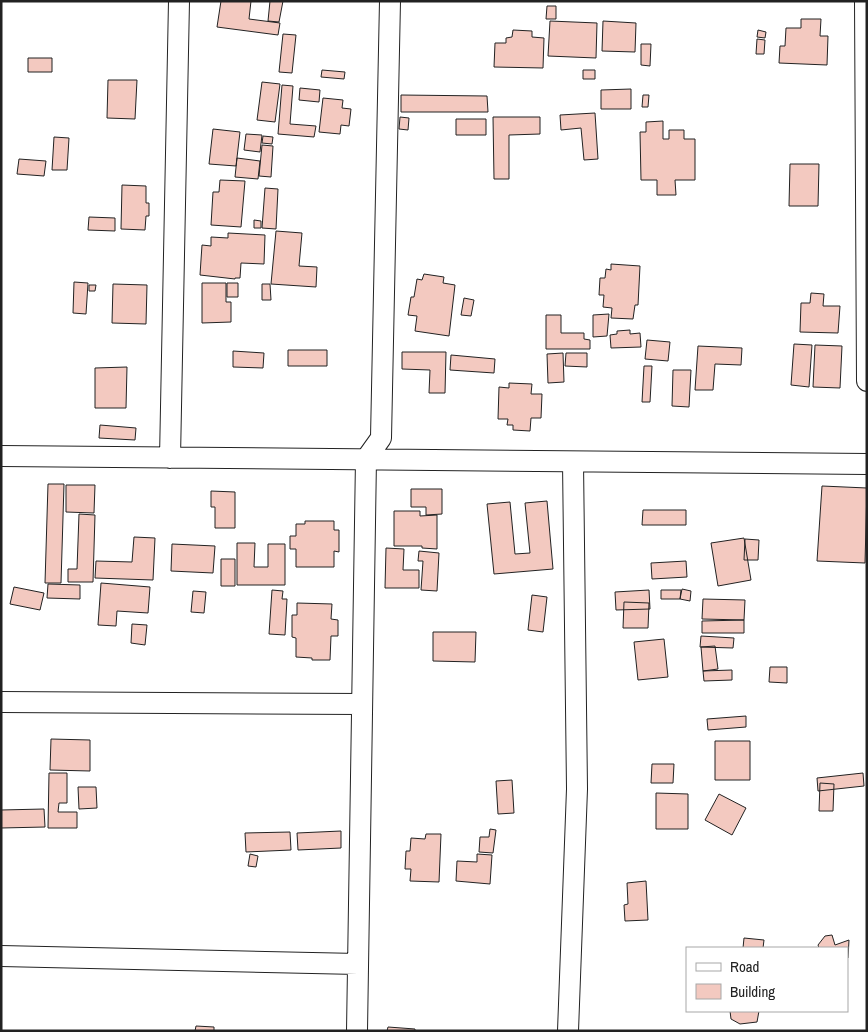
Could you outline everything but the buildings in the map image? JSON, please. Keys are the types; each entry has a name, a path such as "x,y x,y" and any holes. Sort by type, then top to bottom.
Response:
{"street":[{"path":"170,458 179,1"},
{"path":"357,1031 366,459 381,438 390,1"},
{"path":"865,1 867,381"},
{"path":"1,456 867,464"},
{"path":"568,1031 577,789 573,462"},
{"path":"1,702 362,704"},
{"path":"1,956 358,964"}]}
